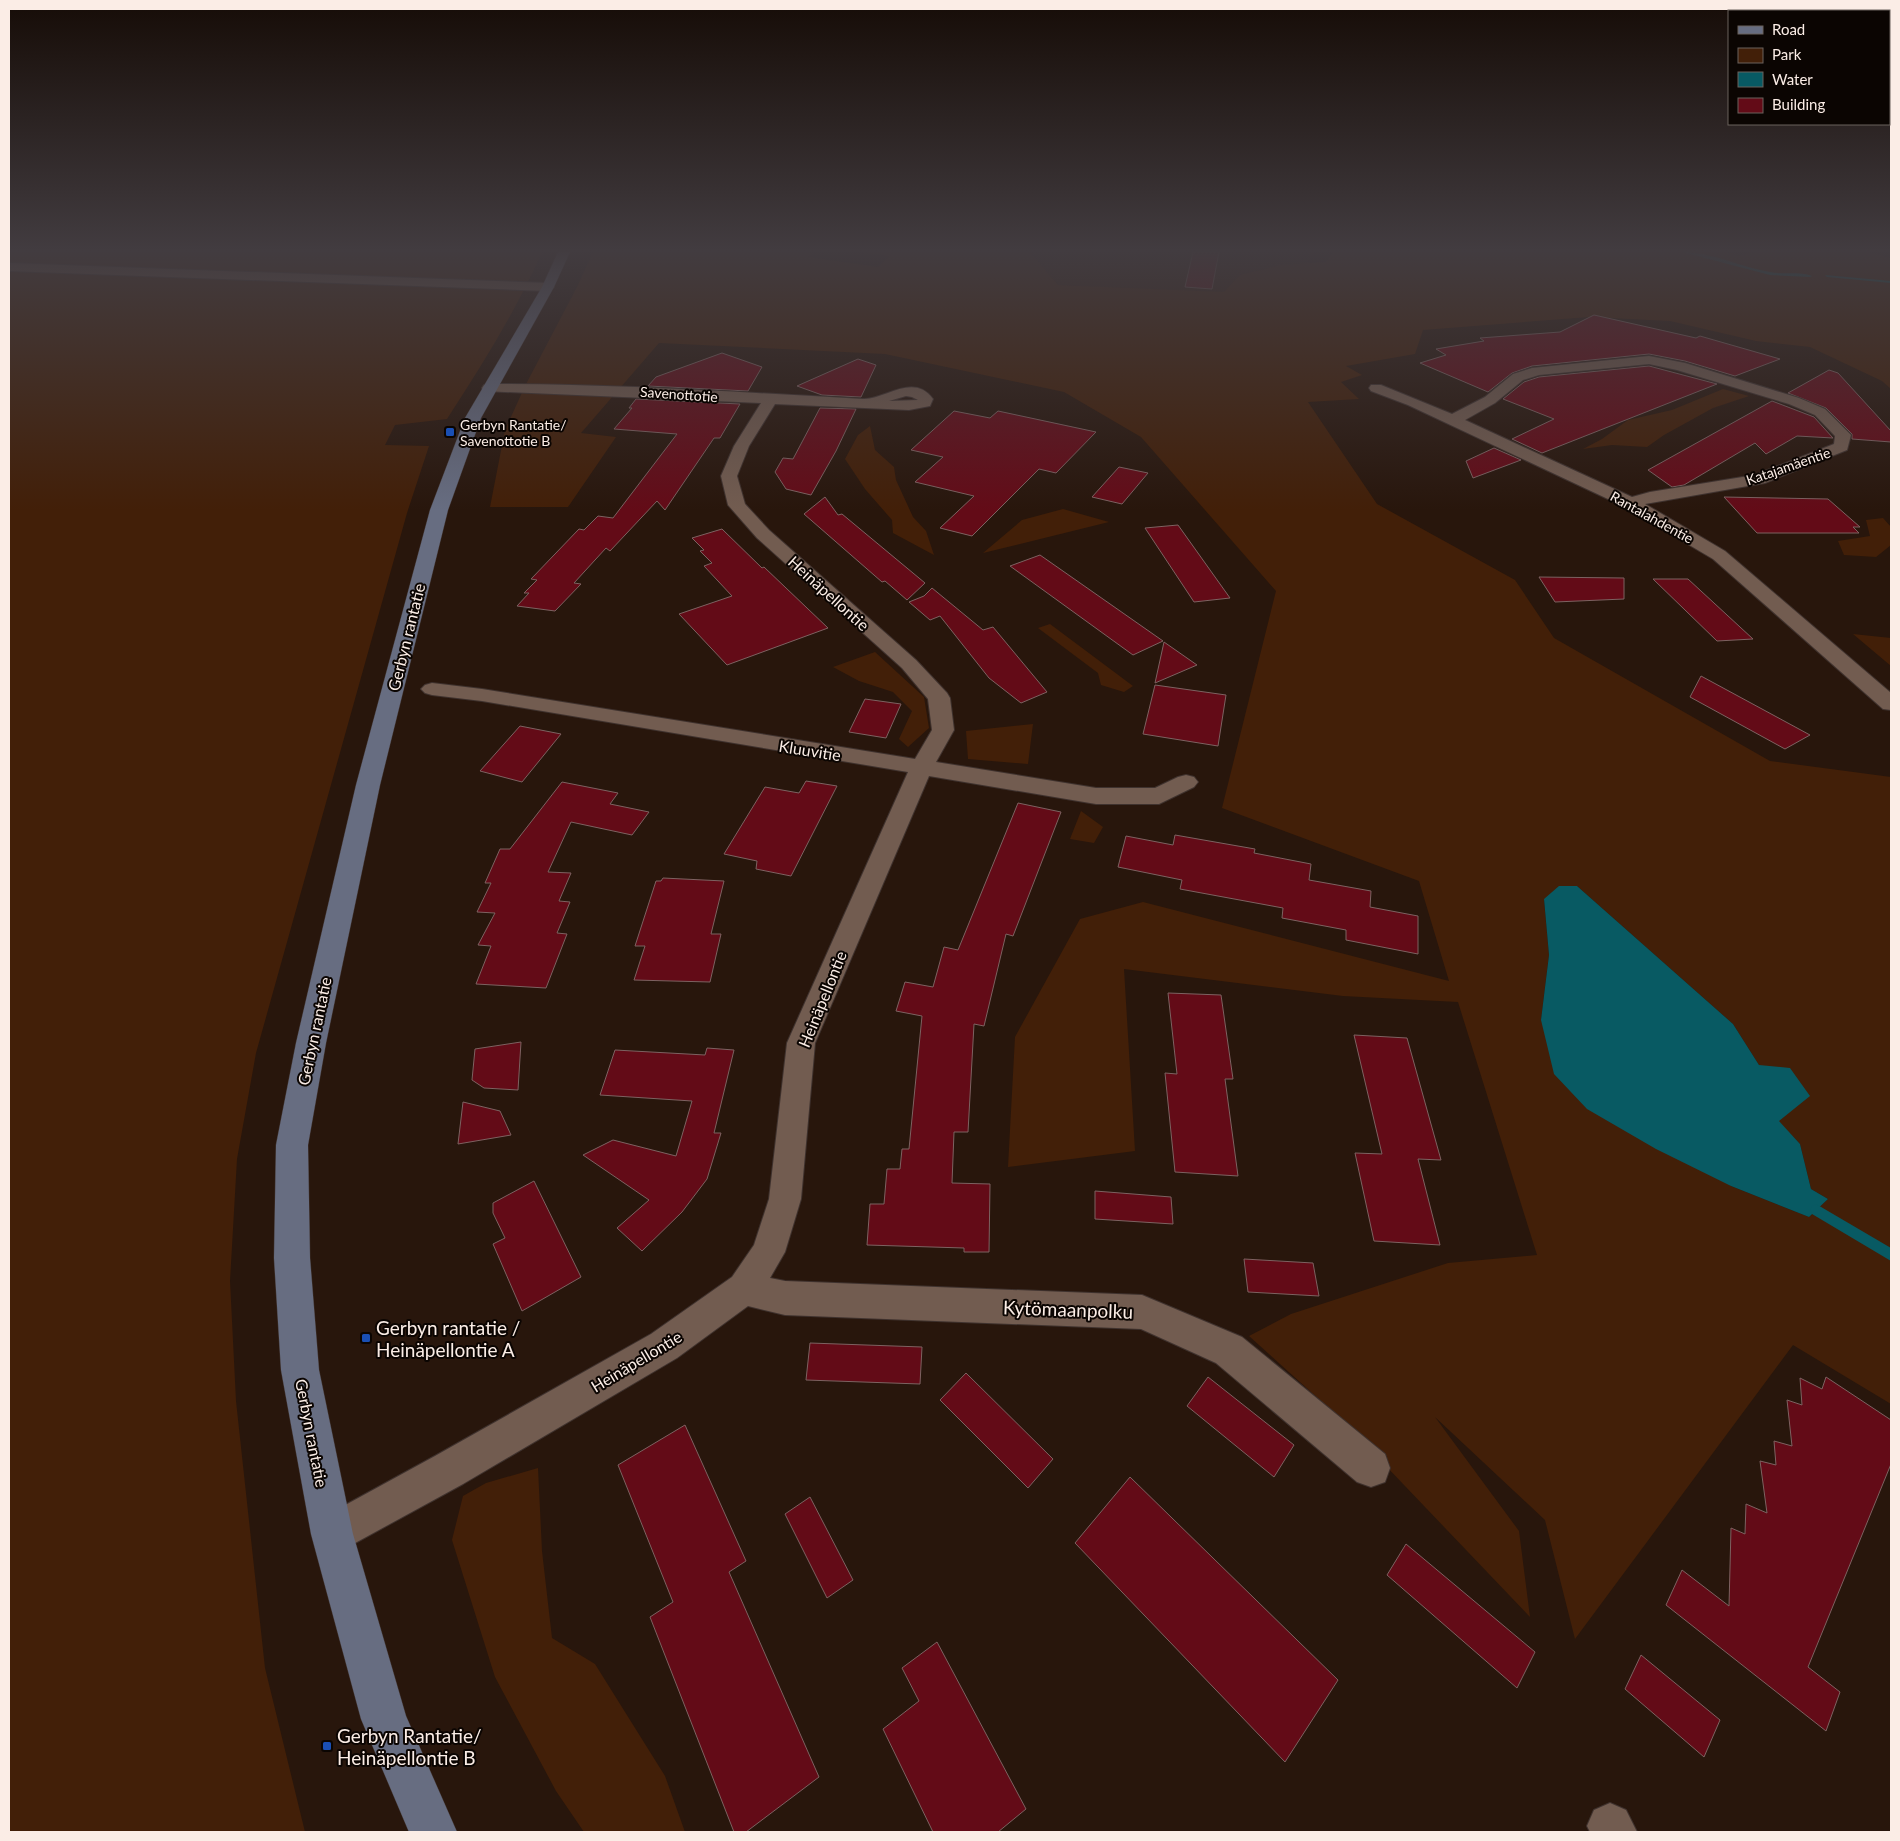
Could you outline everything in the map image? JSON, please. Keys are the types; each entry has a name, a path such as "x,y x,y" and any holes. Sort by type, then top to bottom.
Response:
{"main road":[{"name":"Gerbyn rantatie","path":"432,1832 384,1719 332,1534 300,1370 292,1258 292,1145 310,1044 368,785 436,520 466,432 518,338"}],"street":[{"name":"Katajamäentie","path":"1452,420 1471,412 1490,400 1518,377 1537,372 1596,364 1649,360 1680,366 1794,401 1820,412 1843,435 1841,447 1759,479 1650,497 1631,502"},
{"name":"Savenottotie","path":"489,388 570,388 667,392 770,400 870,403"},
{"name":"Rantalahdentie","path":"1376,388 1413,402 1631,502 1719,555 1891,704"},
{"name":"Heinäpellontie","path":"332,1534 449,1470 664,1346 744,1289 768,1252 785,1199 801,1043 920,768 943,730 939,698 909,664 763,534 737,505 728,476 736,453 770,400"},
{"name":"Kluuvitie","path":"432,689 1096,796 1159,796 1186,782"},
{"name":"Kytömaanpolku","path":"744,1289 785,1298 1142,1312 1229,1350 1371,1468"}],"green space":[{"path":"9,338 498,338 447,419 395,425 385,445 429,446 407,513 256,1053 237,1159 230,1281 236,1401 265,1668 305,1832 9,1832"},
{"path":"550,338 1420,338 1415,354 1346,366 1362,375 1341,382 1359,399 1308,402 1377,504 1515,580 1554,638 1770,761 1891,777 1891,1404 1793,1345 1575,1639 1545,1520 1435,1417 1519,1531 1530,1617 1342,1420 1249,1336 1291,1314 1448,1263 1537,1255 1458,1002 1343,996 1124,969 1135,1151 1008,1167 1015,1037 1080,919 1143,902 1449,981 1419,881 1222,808 1276,591 1141,437 1064,392 885,354 659,343 581,433 616,437 568,507 490,507 505,430","holes":["1577,886 1733,1024 1759,1065 1778,1121 1800,1144 1811,1189 1828,1199 1809,1217 1731,1186 1541,1020 1549,955 1544,900"]},
{"path":"1743,338 1891,338 1891,389 1882,381 1810,347"},
{"path":"1723,389 1749,396 1713,408 1664,435 1647,447 1612,445 1583,449 1602,439 1628,420 1672,410"},
{"path":"870,426 875,450 894,467 896,480 913,517 926,531 934,555 893,533 892,520 865,489 845,459 858,435"},
{"path":"1063,509 1109,522 983,553 1022,520"},
{"path":"1883,518 1891,527 1891,545 1876,557 1844,555 1838,541 1870,536 1866,520"},
{"path":"1050,624 1133,686 1124,692 1101,685 1098,673 1038,628"},
{"path":"1853,634 1891,638 1891,666"},
{"path":"875,652 924,697 929,728 908,747 899,739 912,711 893,692 859,681 833,667"},
{"path":"1033,724 1028,764 968,759 966,731"},
{"path":"1081,811 1103,827 1094,843 1070,839"},
{"path":"538,1468 542,1551 552,1638 595,1664 665,1776 685,1832 584,1832 556,1791 495,1677 452,1540 463,1496 486,1483"}],"water":[{"path":"1559,886 1577,886 1733,1024 1759,1065 1790,1068 1810,1096 1779,1121 1800,1144 1811,1189 1828,1199 1809,1217 1731,1186 1656,1149 1587,1109 1554,1074 1541,1020 1549,955 1544,899"}],"building":[{"path":"1480,338 1707,338 1780,359 1735,376 1685,361 1649,354 1532,366 1512,373 1488,392 1420,363 1446,355 1436,349 1484,341"},
{"path":"722,353 762,367 748,391 648,386 656,377"},
{"path":"858,359 876,365 861,397 822,395 797,386"},
{"path":"1649,366 1717,384 1542,453 1512,439 1554,419 1503,399 1524,382 1539,377"},
{"path":"1829,370 1838,373 1891,431 1891,442 1852,439 1852,434 1826,408 1788,393"},
{"path":"636,399 740,404 720,438 714,438 665,510 657,501 610,551 606,548 574,583 581,584 555,611 517,606 529,593 524,593 537,580 531,579 579,529 584,530 598,516 613,518 677,434 614,429 632,408 629,408"},
{"path":"1772,401 1814,417 1833,438 1797,436 1766,454 1755,443 1684,485 1672,487 1648,470"},
{"path":"820,408 856,409 836,451 811,495 786,489 775,472 783,458 793,459"},
{"path":"954,411 990,418 998,411 1096,432 1056,473 1039,469 972,536 940,528 974,496 915,482 943,457 911,450"},
{"path":"1494,448 1521,460 1473,478 1466,461"},
{"path":"1119,467 1148,473 1122,504 1092,497"},
{"path":"825,497 838,515 842,514 925,583 907,600 885,581 882,582 804,514"},
{"path":"1724,497 1828,499 1860,527 1853,527 1859,533 1757,533"},
{"path":"1178,525 1230,598 1194,602 1145,528"},
{"path":"722,529 828,628 727,665 679,614 732,596 704,566 712,563 700,551 704,550 692,538"},
{"path":"1040,555 1163,641 1133,655 1010,566"},
{"path":"1539,577 1624,578 1624,599 1555,602"},
{"path":"1653,579 1688,579 1753,639 1717,641"},
{"path":"932,588 983,630 993,627 1047,692 1021,703 989,678 940,616 930,620 909,602 924,596"},
{"path":"1164,642 1197,665 1155,683"},
{"path":"1701,676 1810,735 1785,749 1690,697"},
{"path":"1155,685 1226,695 1218,746 1143,734"},
{"path":"865,699 901,704 886,738 849,732"},
{"path":"520,726 561,734 522,782 480,771"},
{"path":"806,781 837,786 791,876 756,869 757,861 724,854 765,787 799,793"},
{"path":"562,782 618,793 610,804 649,812 632,835 571,822 548,872 571,873 559,901 570,902 557,933 567,934 546,988 476,984 491,946 478,945 495,913 477,912 491,883 485,883 500,849 510,849"},
{"path":"1018,803 1061,812 1013,936 1006,934 984,1026 974,1024 968,1132 954,1132 952,1183 990,1184 989,1252 964,1252 964,1248 867,1245 870,1204 884,1204 887,1169 900,1169 902,1149 909,1149 922,1016 896,1011 905,982 933,987 944,947 958,950"},
{"path":"1175,835 1255,849 1254,853 1311,864 1309,880 1371,891 1370,907 1418,916 1418,954 1346,940 1346,930 1282,918 1283,908 1180,889 1182,880 1118,867 1126,836 1173,845"},
{"path":"663,878 724,881 711,934 721,934 710,982 634,980 645,946 635,946 656,881 661,881"},
{"path":"1168,993 1221,995 1233,1079 1225,1079 1238,1176 1175,1172 1165,1073 1177,1074"},
{"path":"1354,1035 1407,1038 1441,1160 1418,1159 1440,1245 1374,1241 1355,1153 1382,1154"},
{"path":"521,1042 518,1090 484,1088 472,1080 475,1049"},
{"path":"707,1048 734,1050 714,1133 721,1133 707,1179 682,1212 642,1251 617,1228 649,1200 583,1155 613,1140 676,1156 692,1101 600,1095 615,1050 705,1055"},
{"path":"463,1102 500,1111 511,1135 458,1144"},
{"path":"534,1181 581,1277 522,1311 493,1244 505,1238 493,1213 493,1203"},
{"path":"1095,1191 1171,1197 1173,1224 1095,1219"},
{"path":"1244,1259 1313,1263 1319,1296 1248,1292"},
{"path":"810,1343 922,1347 920,1384 806,1380"},
{"path":"966,1373 1053,1459 1028,1488 940,1400"},
{"path":"1208,1377 1294,1445 1274,1477 1187,1406"},
{"path":"1826,1377 1891,1420 1891,1464 1808,1667 1840,1692 1826,1731 1666,1605 1682,1570 1729,1606 1731,1528 1745,1534 1746,1504 1767,1513 1760,1461 1776,1465 1774,1441 1792,1446 1787,1400 1802,1405 1800,1378 1822,1389"},
{"path":"685,1425 746,1561 729,1572 819,1777 746,1832 734,1832 650,1617 673,1602 618,1465"},
{"path":"1130,1477 1338,1680 1285,1762 1075,1543"},
{"path":"810,1497 853,1580 827,1598 785,1514"},
{"path":"1406,1544 1535,1652 1517,1688 1387,1575"},
{"path":"937,1642 1026,1809 998,1832 933,1832 883,1729 919,1701 902,1668"},
{"path":"1641,1655 1720,1720 1704,1757 1625,1689"}],"waterway":[{"path":"1816,1210 1891,1255"}],"place":[{"name":"Gerbyn Rantatie/ Savenottotie B","path":"450,432"},
{"name":"Gerbyn rantatie / Heinäpellontie A","path":"366,1338"},
{"name":"Gerbyn Rantatie/ Heinäpellontie B","path":"327,1746"}]}
